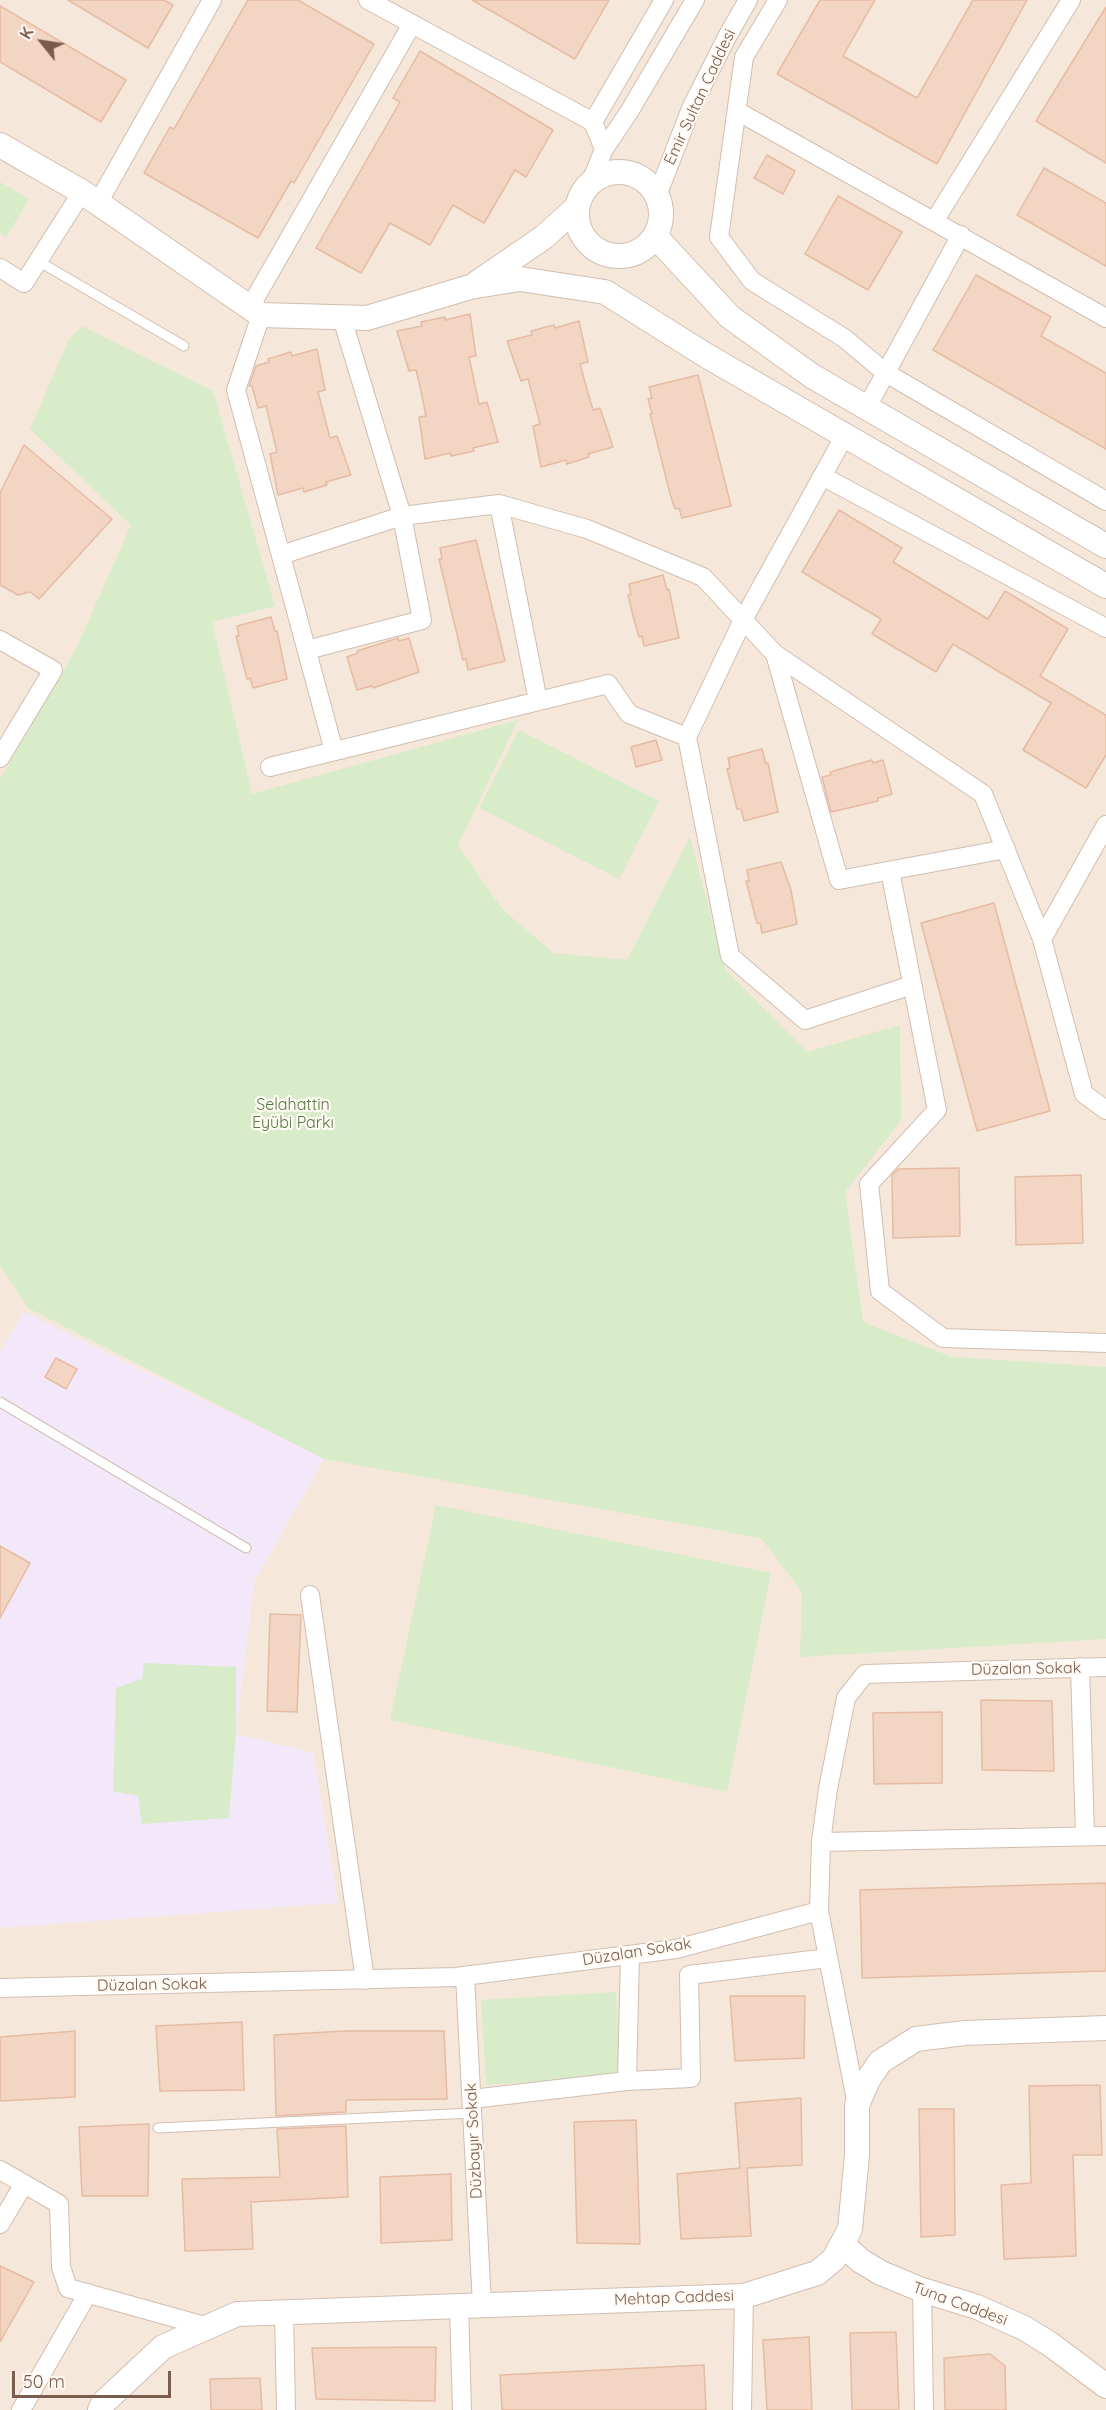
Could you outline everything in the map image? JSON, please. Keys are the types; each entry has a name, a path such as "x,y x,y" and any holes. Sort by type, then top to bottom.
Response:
{"street":[{"path":"368,0 593,122 604,149"},
{"path":"593,122 664,0"},
{"path":"590,184 604,149 629,112 695,0"},
{"name":"Emir Sultan Caddesi","path":"657,196 692,106 748,0"},
{"path":"778,0 744,57 719,237 752,281 844,338 886,373 1106,501"},
{"path":"935,220 1071,0"},
{"path":"0,268 24,283 38,261 90,198 205,3"},
{"path":"334,751 236,390 256,311 412,24"},
{"path":"737,111 935,220 1106,318"},
{"path":"0,146 90,198 256,311 367,318 470,287 520,279 605,292 707,356 1106,586"},
{"path":"591,246 604,254 618,256 633,254 645,247 655,236 660,223 661,208 657,196 649,185 639,177 626,172 613,172 600,176 582,194 578,207 580,228 591,246 605,292"},
{"path":"470,287 544,237 578,207"},
{"path":"867,407 961,235"},
{"path":"655,236 730,317 812,376 1106,546"},
{"path":"307,650 422,620 402,516 342,318"},
{"path":"845,435 742,620 687,737 730,956 805,1020 912,985"},
{"path":"822,476 1106,628"},
{"path":"281,555 402,516 499,504 587,529 703,577 775,654 983,794 1042,939 1084,1094 1106,1110"},
{"path":"499,504 538,701"},
{"path":"0,640 53,670 0,758"},
{"path":"775,654 839,880 1006,849"},
{"path":"270,767 608,684 629,714 687,737"},
{"path":"1042,939 1106,825"},
{"path":"890,871 937,1110 869,1184 880,1291 943,1338 1106,1343"},
{"path":"310,1595 365,1980"},
{"path":"1080,1667 1085,1836"},
{"name":"Düzalan Sokak","path":"0,1988 465,1976 676,1949 819,1911 821,1842 828,1789 846,1698 865,1674 1106,1667"},
{"path":"821,1842 1106,1836"},
{"path":"819,1911 857,2105"},
{"path":"627,2081 630,1955"},
{"path":"472,2106 627,2081 691,2078 689,1975 828,1958"},
{"name":"Düzbayır Sokak","path":"462,2410 471,2305 472,2106 465,1976"},
{"name":"Mehtap Caddesi","path":"100,2410 103,2403 163,2347 237,2314 744,2296 816,2273 834,2259 850,2229 857,2155 857,2105 868,2080 880,2062 916,2039 965,2033 1106,2028"},
{"path":"0,2170 59,2204 61,2267 68,2288 208,2327"},
{"path":"0,2224 24,2184"},
{"name":"Tuna Caddesi","path":"843,2245 861,2261 881,2273 922,2290 977,2307 1024,2328 1106,2385"},
{"path":"922,2290 924,2410"},
{"path":"21,2410 88,2293"},
{"path":"742,2410 744,2296"},
{"path":"284,2312 286,2410"}],"lane":[{"path":"38,261 184,346"},
{"path":"0,1402 246,1548"},
{"path":"158,2128 472,2106"}],"shaded area":[{"path":"0,0 1106,0 1106,2410 0,2410"},
{"path":"24,1312 324,1459 254,1582 236,1734 313,1753 338,1903 0,1928 0,1352"}],"green space":[{"path":"0,182 29,199 6,237 0,233"},
{"name":"Selahattin Eyübi Parkı","path":"82,326 213,391 275,606 212,622 252,794 518,720 458,845 502,909 553,953 627,960 690,837 725,969 807,1052 900,1025 901,1120 845,1192 863,1322 952,1357 1106,1367 1106,1639 800,1657 802,1592 761,1538 324,1459 28,1308 0,1265 0,779 75,651 131,525 30,429 68,341"},
{"path":"519,730 659,801 619,879 479,808"},
{"path":"436,1505 771,1573 727,1792 390,1720"},
{"path":"144,1663 236,1667 236,1734 229,1818 142,1824 138,1796 113,1791 116,1688 142,1679"},
{"path":"616,1992 621,2077 486,2085 481,2000"}],"building":[{"path":"68,0 164,0 173,5 148,48"},
{"path":"248,0 298,0 374,44 294,183 291,181 258,238 144,173 170,127 174,129"},
{"path":"472,0 609,0 575,59"},
{"path":"820,0 875,0 843,56 917,98 973,0 1027,0 937,164 777,74"},
{"path":"0,6 126,80 101,122 0,62"},
{"path":"1106,7 1106,163 1036,121"},
{"path":"420,51 553,130 526,177 515,170 484,223 453,205 430,245 390,223 361,273 316,248 400,102 393,98"},
{"path":"767,155 795,171 783,194 754,178"},
{"path":"1044,168 1106,203 1106,266 1017,215"},
{"path":"838,196 902,232 868,290 805,254"},
{"path":"976,275 1051,317 1041,336 1106,373 1106,449 933,350"},
{"path":"470,314 476,356 469,357 479,404 487,402 498,442 473,448 474,451 451,456 450,453 425,459 419,417 426,416 421,391 416,370 409,371 397,331 422,326 421,322 445,317 445,320"},
{"path":"579,321 588,362 580,364 593,410 600,408 613,447 588,454 589,457 567,464 566,460 541,467 533,426 540,424 536,408 528,379 521,381 507,341 532,335 531,331 554,325 555,328"},
{"path":"317,349 325,390 318,392 330,438 337,436 351,475 326,482 327,485 304,492 303,488 278,495 270,454 277,452 266,406 258,408 252,386 249,386 256,366 269,362 268,359 291,352 292,356"},
{"path":"698,375 731,506 682,518 679,508 675,509 670,494 650,414 652,414 648,399 652,398 649,387"},
{"path":"24,445 112,519 39,599 30,592 18,595 0,585 0,493"},
{"path":"839,510 902,548 893,562 988,619 1005,591 1068,629 1040,676 1106,715 1106,755 1086,788 1023,750 1051,703 953,644 936,672 872,634 881,619 802,572"},
{"path":"476,540 505,661 468,670 466,659 463,660 439,559 442,559 440,548"},
{"path":"663,575 667,590 669,589 679,638 644,646 633,616 628,595 631,594 629,584"},
{"path":"271,617 275,631 277,631 287,679 253,688 250,678 247,679 236,636 239,636 237,626"},
{"path":"398,638 399,641 409,638 419,672 373,688 372,686 357,690 347,657 358,653 357,651"},
{"path":"656,740 662,760 636,767 631,747"},
{"path":"762,749 766,764 768,763 778,812 744,821 741,809 737,809 727,769 730,768 728,758"},
{"path":"872,760 873,763 883,760 892,794 878,798 878,801 831,812 822,777 831,775 830,772"},
{"path":"781,862 791,890 797,924 762,933 760,923 757,923 746,881 749,881 747,870"},
{"path":"994,903 1050,1111 977,1131 921,923"},
{"path":"959,1168 960,1236 893,1238 892,1175 898,1169"},
{"path":"1081,1175 1083,1243 1016,1245 1015,1177"},
{"path":"56,1358 77,1369 66,1389 45,1377"},
{"path":"0,1546 30,1563 0,1618"},
{"path":"270,1614 301,1615 297,1712 267,1711"},
{"path":"981,1700 1052,1701 1054,1771 982,1770"},
{"path":"942,1712 942,1783 874,1784 873,1713"},
{"path":"1106,1883 1106,1971 862,1978 860,1890"},
{"path":"730,1996 805,1996 804,2058 735,2061"},
{"path":"242,2022 244,2090 160,2091 156,2026"},
{"path":"75,2031 75,2097 0,2101 0,2037"},
{"path":"345,2031 444,2031 447,2099 348,2100 346,2101 346,2112 276,2116 274,2035"},
{"path":"1100,2085 1102,2155 1073,2155 1076,2256 1004,2259 1001,2185 1031,2183 1029,2086"},
{"path":"801,2098 802,2165 747,2168 751,2236 681,2239 677,2174 740,2168 735,2103"},
{"path":"919,2109 954,2109 955,2235 921,2237"},
{"path":"636,2120 640,2244 577,2243 574,2122"},
{"path":"149,2124 148,2196 82,2196 79,2127"},
{"path":"346,2126 348,2197 251,2202 253,2249 185,2251 182,2179 280,2177 277,2129"},
{"path":"451,2174 452,2240 381,2243 380,2177"},
{"path":"0,2266 34,2282 0,2342"},
{"path":"896,2332 899,2410 852,2410 850,2333"},
{"path":"809,2337 812,2410 767,2410 763,2340"},
{"path":"436,2347 435,2401 316,2399 312,2348"},
{"path":"990,2354 1005,2366 1006,2410 945,2410 944,2358"},
{"path":"704,2365 706,2410 502,2410 500,2375"},
{"path":"260,2378 262,2410 211,2410 210,2379"}]}
